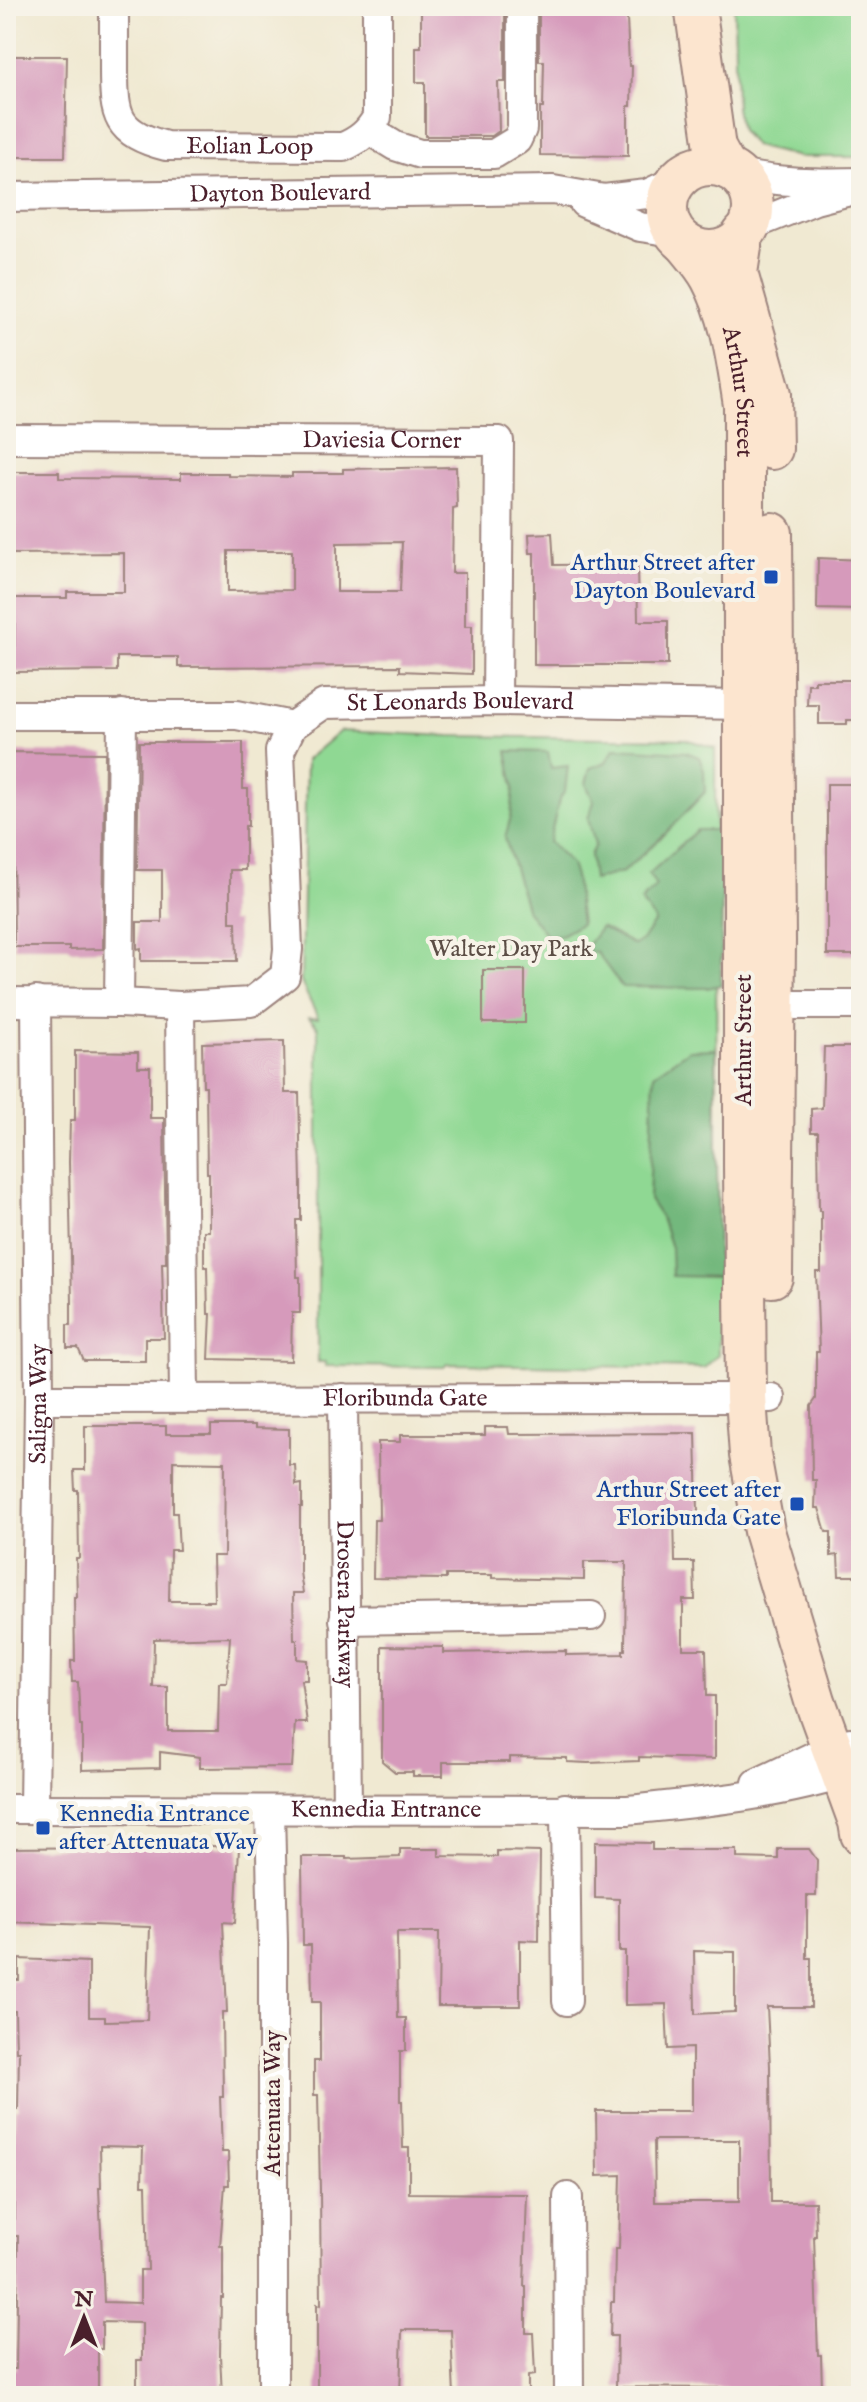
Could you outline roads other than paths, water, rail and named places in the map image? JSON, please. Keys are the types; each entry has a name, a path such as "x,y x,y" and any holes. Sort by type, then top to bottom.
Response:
{"street":[{"name":"Eolian Loop","path":"114,6 114,98 123,124 134,134 166,146 343,147 358,141 369,130"},
{"path":"377,6 378,104 377,117 369,130 395,146 420,154 494,154 517,140 522,129 522,6"},
{"path":"695,6 715,148 750,193 752,211 745,231"},
{"path":"701,50 695,105 680,177 670,192 667,208 670,225 680,237 699,249 715,250 730,245 745,231 815,200 840,195 861,184"},
{"path":"680,177 703,166 794,183 861,184"},
{"name":"Dayton Boulevard","path":"6,197 553,190 604,199 647,194 680,177"},
{"name":"Dayton Boulevard","path":"553,190 640,227 680,237"},
{"name":"Arthur Street","path":"745,231 737,273 771,394 760,1005 758,1398 750,1455 764,1531 849,1761 861,1834"},
{"name":"Arthur Street","path":"680,237 709,276 721,301 733,341 744,405 744,705 760,1005"},
{"name":"Daviesia Corner","path":"6,439 499,441 497,701"},
{"name":"St Leonards Boulevard","path":"292,726 324,704 497,701 744,705"},
{"path":"119,1003 122,714"},
{"path":"6,715 237,715 292,726 280,751 288,949 285,976 251,1002 180,1006 6,1002"},
{"name":"Saligna Way","path":"20,1809 39,1399 36,1001"},
{"path":"760,1005 861,1005"},
{"path":"180,1006 184,1398"},
{"name":"Drosera Parkway","path":"343,1398 347,1810"},
{"name":"Floribunda Gate","path":"39,1399 758,1398"},
{"path":"344,1620 591,1616"},
{"name":"Kennedia Entrance","path":"20,1809 628,1810 719,1800 849,1761"},
{"path":"565,1808 567,2001"},
{"name":"Attenuata Way","path":"270,1810 273,2396"},
{"path":"568,2197 569,2396"}],"place":[{"name":"Arthur Street after Dayton Boulevard","path":"771,577"},
{"name":"Arthur Street after Floribunda Gate","path":"797,1504"},
{"name":"Kennedia Entrance after Attenuata Way","path":"43,1828"}],"park label":[{"name":"Walter Day Park","path":"511,949"}]}
